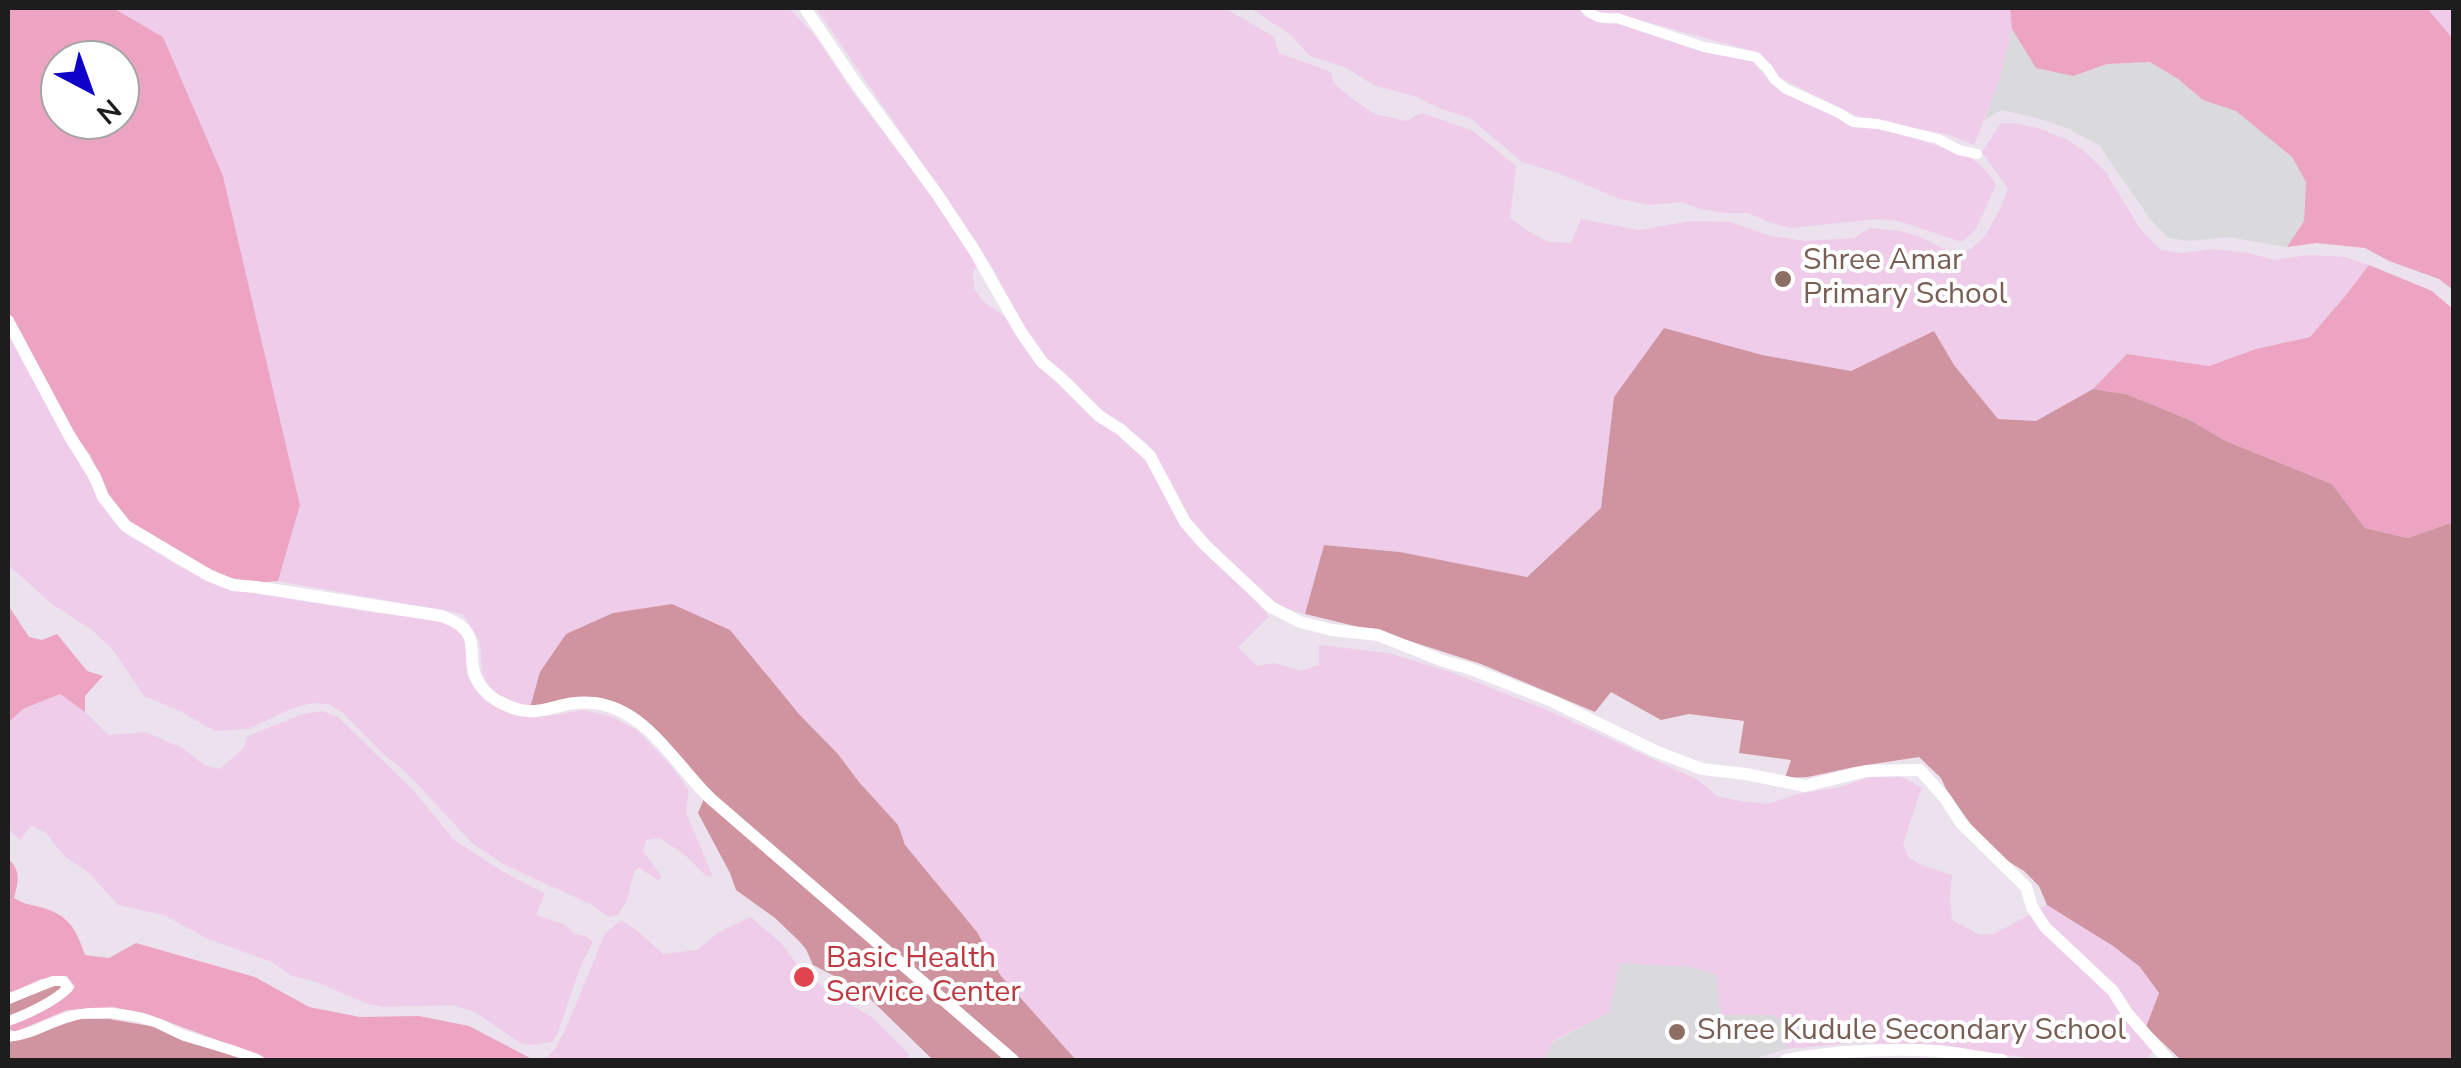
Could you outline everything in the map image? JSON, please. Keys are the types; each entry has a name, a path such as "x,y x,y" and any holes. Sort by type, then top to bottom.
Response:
{"street":[{"path":"805,8 974,250 1020,332 1042,362 1099,416 1150,456 1185,522 1271,607 1300,622 1378,635 1468,668 1702,769 1805,786 1866,770 1920,770 1972,835 2026,887 2044,927 2113,992 2168,1060"},
{"path":"1585,8 1591,15 1604,19 1617,18 1704,47 1756,57 1786,89 1852,122 1878,124 1938,139 1977,154"},
{"path":"8,321 103,497 126,526 210,576 233,585 442,616 462,626 469,637 472,670 483,691 516,710 534,712 595,703 630,717 668,749 712,799 1013,1060"},
{"path":"8,999 53,981 64,981 68,988 31,1012 8,1021"},
{"path":"8,1037 76,1015 104,1014 139,1018 259,1060"},
{"path":"1786,1060 1834,1053 1907,1051 2002,1060"}],"shaded area":[{"path":"8,8 113,8 163,37 223,176 300,505 278,581 256,583 231,578 132,524 115,509 90,455 8,313"},
{"path":"113,8 789,8 816,37 853,93 925,186 978,266 973,272 974,289 984,302 1004,316 1034,361 1149,464 1239,583 1269,616 1238,647 1257,666 1274,663 1301,671 1319,665 1319,645 1389,653 1453,673 1549,711 1698,780 1717,796 1740,801 1768,804 1873,776 1900,776 1922,788 1903,844 1909,858 1952,875 1952,920 1980,935 1994,934 2047,905 2113,946 2140,967 2159,993 2146,1027 2153,1050 2147,1060 2046,1060 1928,1045 1851,1043 1786,1049 1786,1024 1773,1015 1721,1015 1716,975 1692,967 1619,963 1610,1012 1553,1041 1544,1060 1076,1060 1001,976 977,932 905,845 897,825 730,630 530,708 492,692 482,672 480,643 463,614 278,581 300,505 223,176 163,37"},
{"path":"816,8 1225,8 1274,37 1279,53 1331,72 1334,83 1375,114 1406,121 1422,113 1473,131 1516,166 1510,218 1549,242 1571,243 1581,219 1639,230 1690,221 1730,222 1771,236 1805,241 1854,238 1870,228 1900,231 1948,251 1960,252 1971,249 1985,236 1999,211 2008,189 1982,152 2001,123 2014,123 2070,141 2087,154 2105,171 2141,230 2161,250 2183,253 2210,249 2274,260 2309,255 2345,257 2369,265 2310,337 2256,349 2209,366 2127,354 2093,389 2036,421 1997,419 1954,365 1934,332 1851,371 1762,355 1614,397 1601,508 1526,577 1400,552 1324,545 1305,614 1279,606 1213,547 1184,511 1147,443 1044,360 976,242"},
{"path":"1250,8 1579,8 1585,17 1752,61 1769,81 1797,99 1847,122 1890,130 1970,157 1996,185 1976,229 1962,242 1899,221 1878,219 1791,228 1748,213 1700,209 1682,202 1648,205 1620,199 1522,162 1470,118 1373,85 1347,68 1310,56 1291,35"},
{"path":"1591,8 2010,8 2012,29 1998,84 1974,145 1950,135 1861,118 1778,77 1760,53 1621,15 1594,12"},
{"path":"2010,8 2427,8 2453,39 2453,290 2439,279 2365,248 2317,243 2287,247 2304,221 2306,182 2292,157 2236,111 2203,100 2150,62 2107,64 2073,76 2036,68 2012,29"},
{"path":"2427,8 2453,8 2453,39"},
{"path":"2012,29 2036,68 2073,76 2107,64 2150,62 2203,100 2236,110 2292,157 2306,182 2304,221 2287,247 2228,237 2190,241 2168,238 2150,219 2099,145 2067,128 2001,110 1984,121"},
{"path":"2369,265 2432,291 2453,309 2453,522 2408,538 2365,528 2332,484 2226,441 2190,420 2126,394 2093,389 2127,354 2209,366 2256,349 2310,337"},
{"path":"1664,328 1762,355 1851,371 1934,331 1954,365 1998,419 2036,421 2093,389 2126,394 2190,420 2226,441 2332,484 2365,528 2408,538 2453,522 2453,1060 2181,1060 2146,1027 2159,993 2140,967 2047,905 2039,886 1979,836 1941,778 1919,757 1785,778 1791,760 1739,753 1744,721 1689,714 1661,720 1611,692 1595,712 1481,664 1388,634 1305,614 1324,545 1400,552 1527,577 1601,508 1614,397"},
{"path":"8,332 98,496 113,521 128,535 178,566 229,589 429,619 452,626 465,637 467,675 485,701 510,713 531,717 583,710 612,717 637,730 689,791 686,813 713,877 706,876 660,838 646,840 643,851 662,877 658,880 639,868 634,871 627,900 618,915 609,917 590,904 503,864 472,843 406,772 342,712 328,704 293,708 248,729 215,731 144,696 113,650 8,565"},
{"path":"672,604 730,630 898,825 905,845 977,932 1001,976 1076,1060 933,1060 861,990 813,965 798,940 736,890 698,813 707,791 626,708 530,708 540,672 566,634 613,613"},
{"path":"8,605 29,637 42,640 57,634 87,671 103,676 85,696 85,712 60,694 23,709 8,723"},
{"path":"60,694 108,735 146,732 184,749 204,765 219,769 242,750 248,736 303,714 322,711 338,717 413,790 455,841 545,894 536,915 566,925 574,934 593,942 552,1042 522,1044 475,1012 453,1005 383,1007 292,976 272,962 208,939 164,915 118,905 89,873 63,855 46,833 31,825 20,840 8,829 8,723 23,709"},
{"path":"8,859 17,872 14,898 63,917 74,929 85,955 109,958 136,943 255,977 309,1007 360,1017 419,1016 469,1026 534,1060 271,1060 155,1017 113,1007 67,1010 15,1032 8,1025 52,1006 75,987 67,976 41,979 8,994"},
{"path":"751,917 782,944 801,970 872,1017 909,1054 907,1060 544,1060 565,1030 605,934 621,920 663,954 697,950 719,932"},
{"path":"1618,963 1692,967 1716,975 1721,1014 1773,1015 1786,1024 1786,1049 1750,1060 1544,1060 1553,1042 1610,1012"},
{"path":"60,985 61,990 8,1017 8,1005"},
{"path":"79,1019 109,1019 156,1027 183,1041 246,1060 8,1060 8,1041"}],"place":[{"name":"Shree Amar Primary School","path":"1783,279"},
{"name":"Basic Health Service Center","path":"804,977"},
{"name":"Shree Kudule Secondary School","path":"1677,1032"}]}
